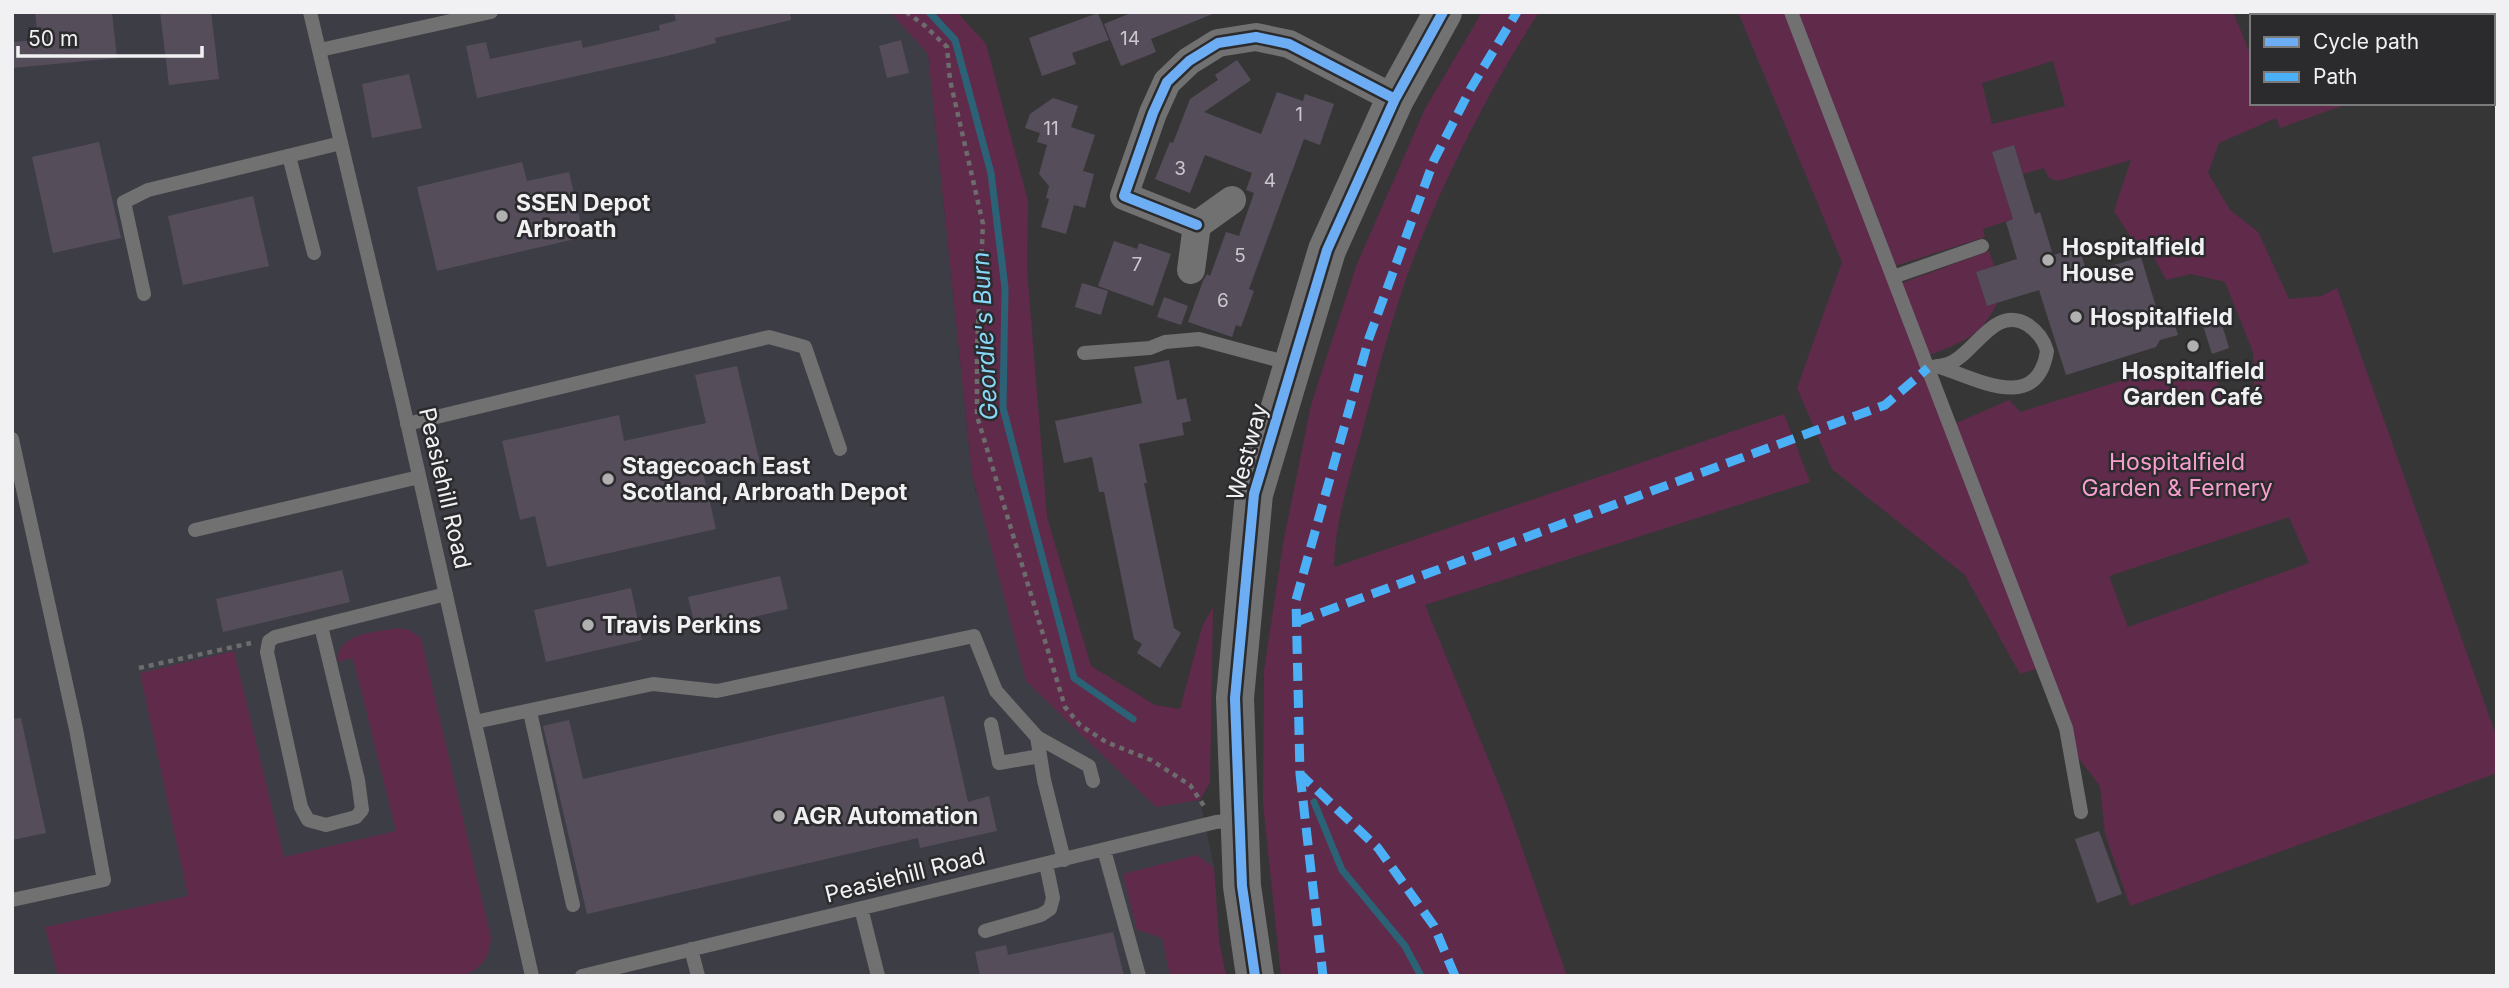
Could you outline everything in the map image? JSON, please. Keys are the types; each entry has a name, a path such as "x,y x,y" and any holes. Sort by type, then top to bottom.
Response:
{"main road":[{"name":"Westway","path":"1255,976 1242,886 1227,821 1235,698 1254,494 1328,250 1395,99 1443,12"}],"street":[{"path":"1197,225 1124,197 1153,113 1167,82 1217,43 1256,37 1289,44 1395,99"},
{"path":"1191,270 1197,225 1232,200"}],"lane":[{"name":"Peasiehill Road","path":"310,12 446,594 531,976"},
{"path":"320,50 491,12"},
{"path":"1791,12 1893,277 1933,367 2067,728 2081,812"},
{"path":"144,294 124,201 148,190 341,144"},
{"path":"289,156 314,253"},
{"path":"1893,277 1982,246"},
{"path":"2010,320 2031,326 2040,336 2047,351 2041,373 2025,386 1994,386 1933,367 1950,364 1964,354 1977,338 2010,320"},
{"path":"407,424 769,337 805,347 840,449"},
{"path":"1084,354 1150,348 1166,342 1199,339 1293,365"},
{"path":"12,439 76,729 104,880 12,900"},
{"path":"195,530 419,477"},
{"path":"321,626 362,810 356,817 326,825 308,820 301,807 267,652 269,641 275,637 446,594"},
{"path":"475,722 653,684 717,691 974,636 996,691 1037,737 1089,766 1093,781"},
{"path":"530,712 573,905"},
{"path":"991,724 999,763 1040,756"},
{"path":"1037,737 1064,860"},
{"name":"Peasiehill Road","path":"582,976 1227,821"},
{"path":"1104,850 1139,976"},
{"path":"985,931 1041,915 1050,909 1053,898 1046,864"},
{"path":"861,908 878,976"},
{"path":"691,949 698,976"}],"path":[{"path":"906,12 925,25 947,47 950,80 983,223 977,347 977,416 1065,707 1080,725 1106,742 1151,760 1190,785 1227,821"},
{"path":"139,668 239,644 269,641"}],"shaded area":[{"path":"12,12 890,12 928,54 976,493 1156,807 1200,800 1214,867 1219,941 1226,976 12,976"}],"green space":[{"path":"890,12 957,12 986,44 1028,201 1027,269 1047,517 1091,666 1155,705 1180,709 1202,627 1213,607 1210,782 1200,800 1156,807 1026,681 972,474 928,54"},
{"path":"1482,12 1539,12 1472,128 1417,249 1387,340 1344,499 1337,532 1334,567 1784,414 1810,482 1425,605 1505,800 1567,976 1281,976 1263,803 1264,671 1283,544 1311,405 1357,264 1425,109"},
{"name":"Hospitalfield Garden & Fernery","path":"1738,12 2233,12 2250,53 2250,105 2344,105 2280,128 2276,118 2219,143 2208,173 2230,210 2258,232 2289,299 2321,296 2337,288 2497,738 2497,773 2130,906 2105,834 2100,786 2077,756 2066,707 2040,668 2020,674 1965,575 1832,469 1797,388 1842,262","holes":["2053,61 2065,106 1992,124 1982,83","2014,145 2023,174 2044,168 2049,178 2058,181 2131,160 2114,211 2136,245 2148,246 2166,280 2191,274 2225,282 2253,352 2254,389 2224,400 2211,374 2192,368 2166,367 2020,412 2009,400 1945,428 1929,355 1969,337 1991,314 1997,303 1987,306 1976,272 1994,266 1989,251 1902,283 1864,214 1875,210 1895,266 1985,237 1983,229 2013,219 1992,152","2289,517 2309,563 2128,627 2109,576"]},
{"path":"2497,12 2497,50 2495,51 2495,14 2442,14"},
{"path":"397,628 409,630 421,638 491,938 486,957 479,966 462,976 58,976 45,927 188,896 140,673 234,651 284,857 396,831 353,658 337,662 339,652 350,639"},
{"path":"1196,855 1214,867 1219,941 1226,976 1170,976 1162,938 1137,930 1123,874"}],"building":[{"path":"35,12 112,12 117,58 12,68 12,42 38,40"},
{"path":"160,12 211,12 219,79 169,85"},
{"path":"674,12 790,12 791,20 715,38 716,43 667,56 477,98 466,46 486,42 490,59 581,40 583,48 660,30 659,25 676,21"},
{"path":"1133,12 1215,13 1151,39 1156,52 1121,66 1104,24"},
{"path":"1098,13 1109,40 1072,53 1076,64 1042,76 1029,38"},
{"path":"901,40 909,73 887,78 879,46"},
{"path":"1237,60 1251,80 1204,112 1261,134 1277,92 1303,101 1305,94 1334,104 1320,145 1304,139 1249,289 1254,291 1241,327 1236,325 1232,337 1188,322 1203,281 1207,274 1210,276 1226,232 1239,236 1254,193 1246,190 1252,173 1205,155 1190,193 1155,179 1190,99 1218,80 1215,75"},
{"path":"409,74 422,128 372,138 362,84"},
{"path":"1053,98 1078,106 1071,127 1095,135 1083,171 1094,174 1085,208 1074,205 1066,234 1041,227 1049,199 1046,198 1049,186 1039,174 1047,145 1037,142 1040,133 1025,128 1030,114"},
{"path":"99,142 121,238 53,253 32,157"},
{"name":"Hospitalfield House","path":"2014,145 2035,214 2040,212 2053,255 2075,249 2077,255 2082,257 2087,273 2141,257 2159,317 2171,313 2178,335 2160,340 2156,347 2066,375 2039,290 1987,306 1976,272 2017,259 2006,222 2013,219 1992,152"},
{"name":"SSEN Depot Arbroath","path":"522,162 527,181 569,172 584,237 437,271 417,187"},
{"path":"253,196 269,266 183,285 168,216"},
{"path":"1114,241 1137,249 1139,243 1171,254 1153,306 1098,286"},
{"path":"1082,283 1108,291 1101,315 1075,307"},
{"path":"1164,297 1188,306 1181,325 1157,317"},
{"path":"2217,308 2229,348 2212,354 2199,313"},
{"path":"1169,360 1177,400 1186,398 1191,421 1182,423 1184,435 1139,444 1147,483 1144,483 1174,628 1181,633 1160,668 1137,653 1142,644 1134,639 1104,492 1099,492 1092,457 1064,463 1055,421 1142,403 1134,367"},
{"name":"Stagecoach East Scotland, Arbroath Depot","path":"737,366 760,463 704,476 716,529 547,567 535,516 520,520 502,441 619,415 624,441 706,423 695,375"},
{"path":"342,570 350,602 223,632 216,599"},
{"path":"780,576 788,609 696,630 688,597"},
{"name":"Travis Perkins","path":"631,588 642,640 546,662 534,610"},
{"name":"AGR Automation","path":"944,696 968,802 989,796 997,831 920,848 918,838 587,914 543,726 569,720 583,779"},
{"path":"21,718 46,833 12,840 12,719"},
{"path":"2099,831 2122,894 2097,903 2075,839"},
{"path":"1113,932 1124,976 980,976 975,952 1006,945 1008,955"}],"waterway":[{"name":"Geordie's Burn","path":"929,12 955,40 991,173 1005,288 1003,408 1074,678 1133,719"},
{"name":"Geordie's Burn","path":"1314,802 1342,870 1405,946 1421,976"}],"marked path":[{"path":"1455,976 1434,926 1378,848 1300,774 1296,600 1369,338 1434,160 1471,88 1517,12"},
{"path":"1296,622 1885,405 1928,368"},
{"path":"1300,774 1323,976"}],"cycle path":[{"path":"1255,976 1242,886 1235,698 1254,494 1327,250 1395,99 1443,12"},
{"path":"1197,225 1124,196 1153,113 1167,82 1189,61 1218,43 1256,37 1289,44 1395,99"}],"place":[{"name":"SSEN Depot Arbroath","path":"502,216"},
{"name":"Hospitalfield House","path":"2048,260"},
{"name":"Hospitalfield","path":"2076,317"},
{"name":"Hospitalfield Garden Café","path":"2193,346"},
{"name":"Stagecoach East Scotland, Arbroath Depot","path":"608,479"},
{"name":"Travis Perkins","path":"588,625"},
{"name":"AGR Automation","path":"779,816"}]}
